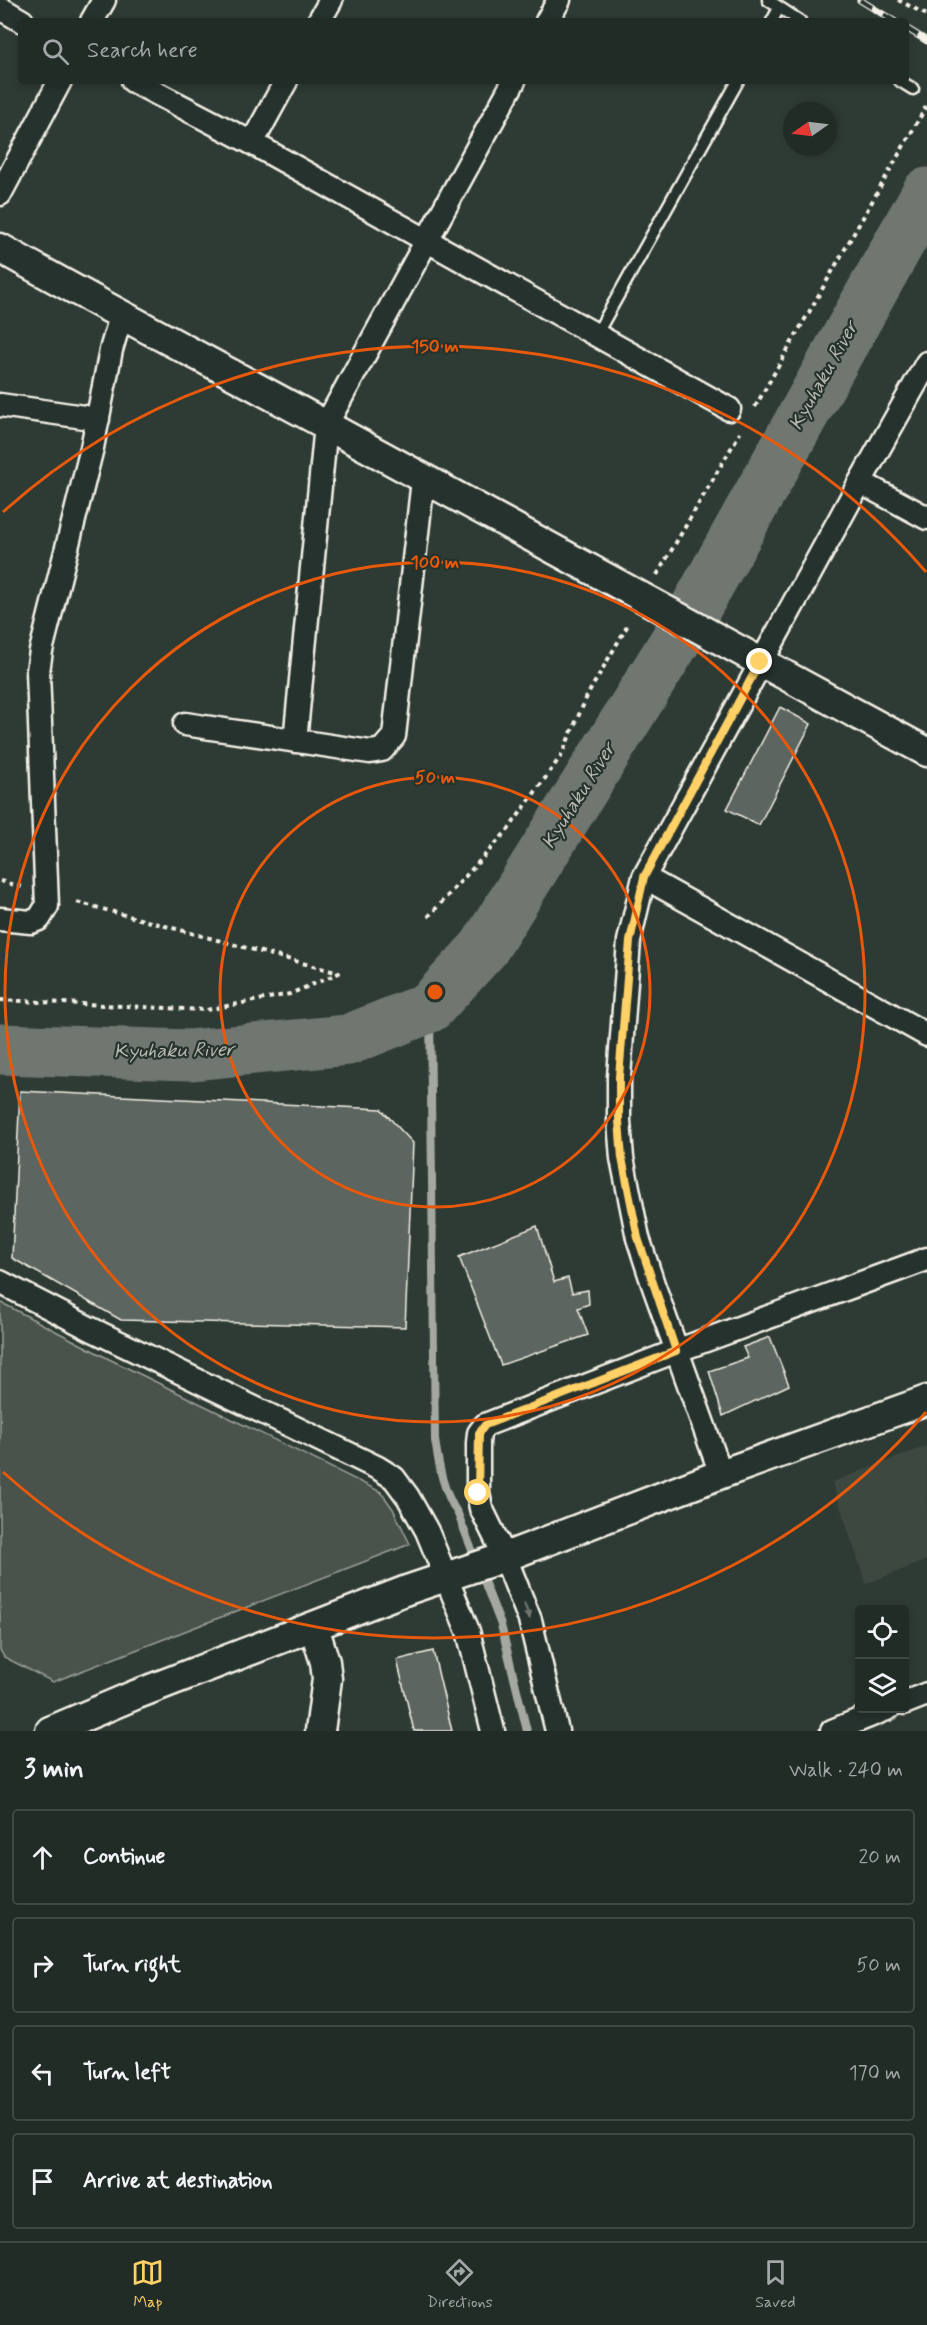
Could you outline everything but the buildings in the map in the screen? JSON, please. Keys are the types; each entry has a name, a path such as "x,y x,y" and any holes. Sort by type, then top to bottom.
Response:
{"street":[{"path":"94,18 104,0"},
{"path":"321,18 331,0"},
{"path":"549,18 559,0"},
{"path":"0,8 18,19"},
{"path":"0,194 58,84"},
{"path":"139,84 252,143 737,416"},
{"path":"252,143 284,84"},
{"path":"295,741 326,425 512,84"},
{"path":"0,248 121,316 927,752"},
{"path":"0,919 31,922 39,919 47,906 38,671 98,419 111,350 121,316"},
{"path":"721,1474 638,1238 622,1158 619,1077 630,941 644,877 760,662 927,363"},
{"path":"0,405 98,419"},
{"path":"185,724 370,752 382,750 394,736 423,480"},
{"path":"860,482 927,518"},
{"path":"644,877 927,1035"},
{"path":"556,1731 530,1620 498,1559 481,1508 478,1493 479,1433 485,1425 676,1351 927,1259"},
{"path":"0,1282 88,1328 378,1468 394,1478 455,1574 493,1731"},
{"path":"51,1731 135,1695 314,1627 721,1474 927,1400"},
{"path":"314,1627 325,1662 327,1679 320,1731"},
{"path":"832,1731 877,1713"}],"lane":[{"path":"768,0 795,18"},
{"path":"773,18 778,8"},
{"path":"596,335 736,84"},
{"path":"905,84 913,89"}],"path":[{"path":"898,0 927,15"},
{"path":"428,917 508,830 561,756 588,693 649,601 737,416 927,105"},
{"path":"0,881 23,887"},
{"path":"0,1000 206,1010 290,994 339,973 68,899"}],"shaded area":[{"path":"0,1302 109,1359 381,1492 393,1509 410,1544 53,1682 4,1657 0,1650"},
{"path":"927,1446 927,1560 866,1584 832,1482"}],"waterway":[{"name":"Kyuhaku River","path":"0,1049 190,1055 348,1040 430,1007 484,948 694,611 927,193"},
{"path":"430,1007 435,1440 445,1488 458,1514 501,1625 527,1731"}],"railway":[{"path":"860,0 889,18"},
{"path":"909,30 927,41"}],"route":[{"path":"478,1493 479,1433 485,1425 676,1351 638,1238 622,1158 619,1077 630,941 644,877 760,662"}]}
